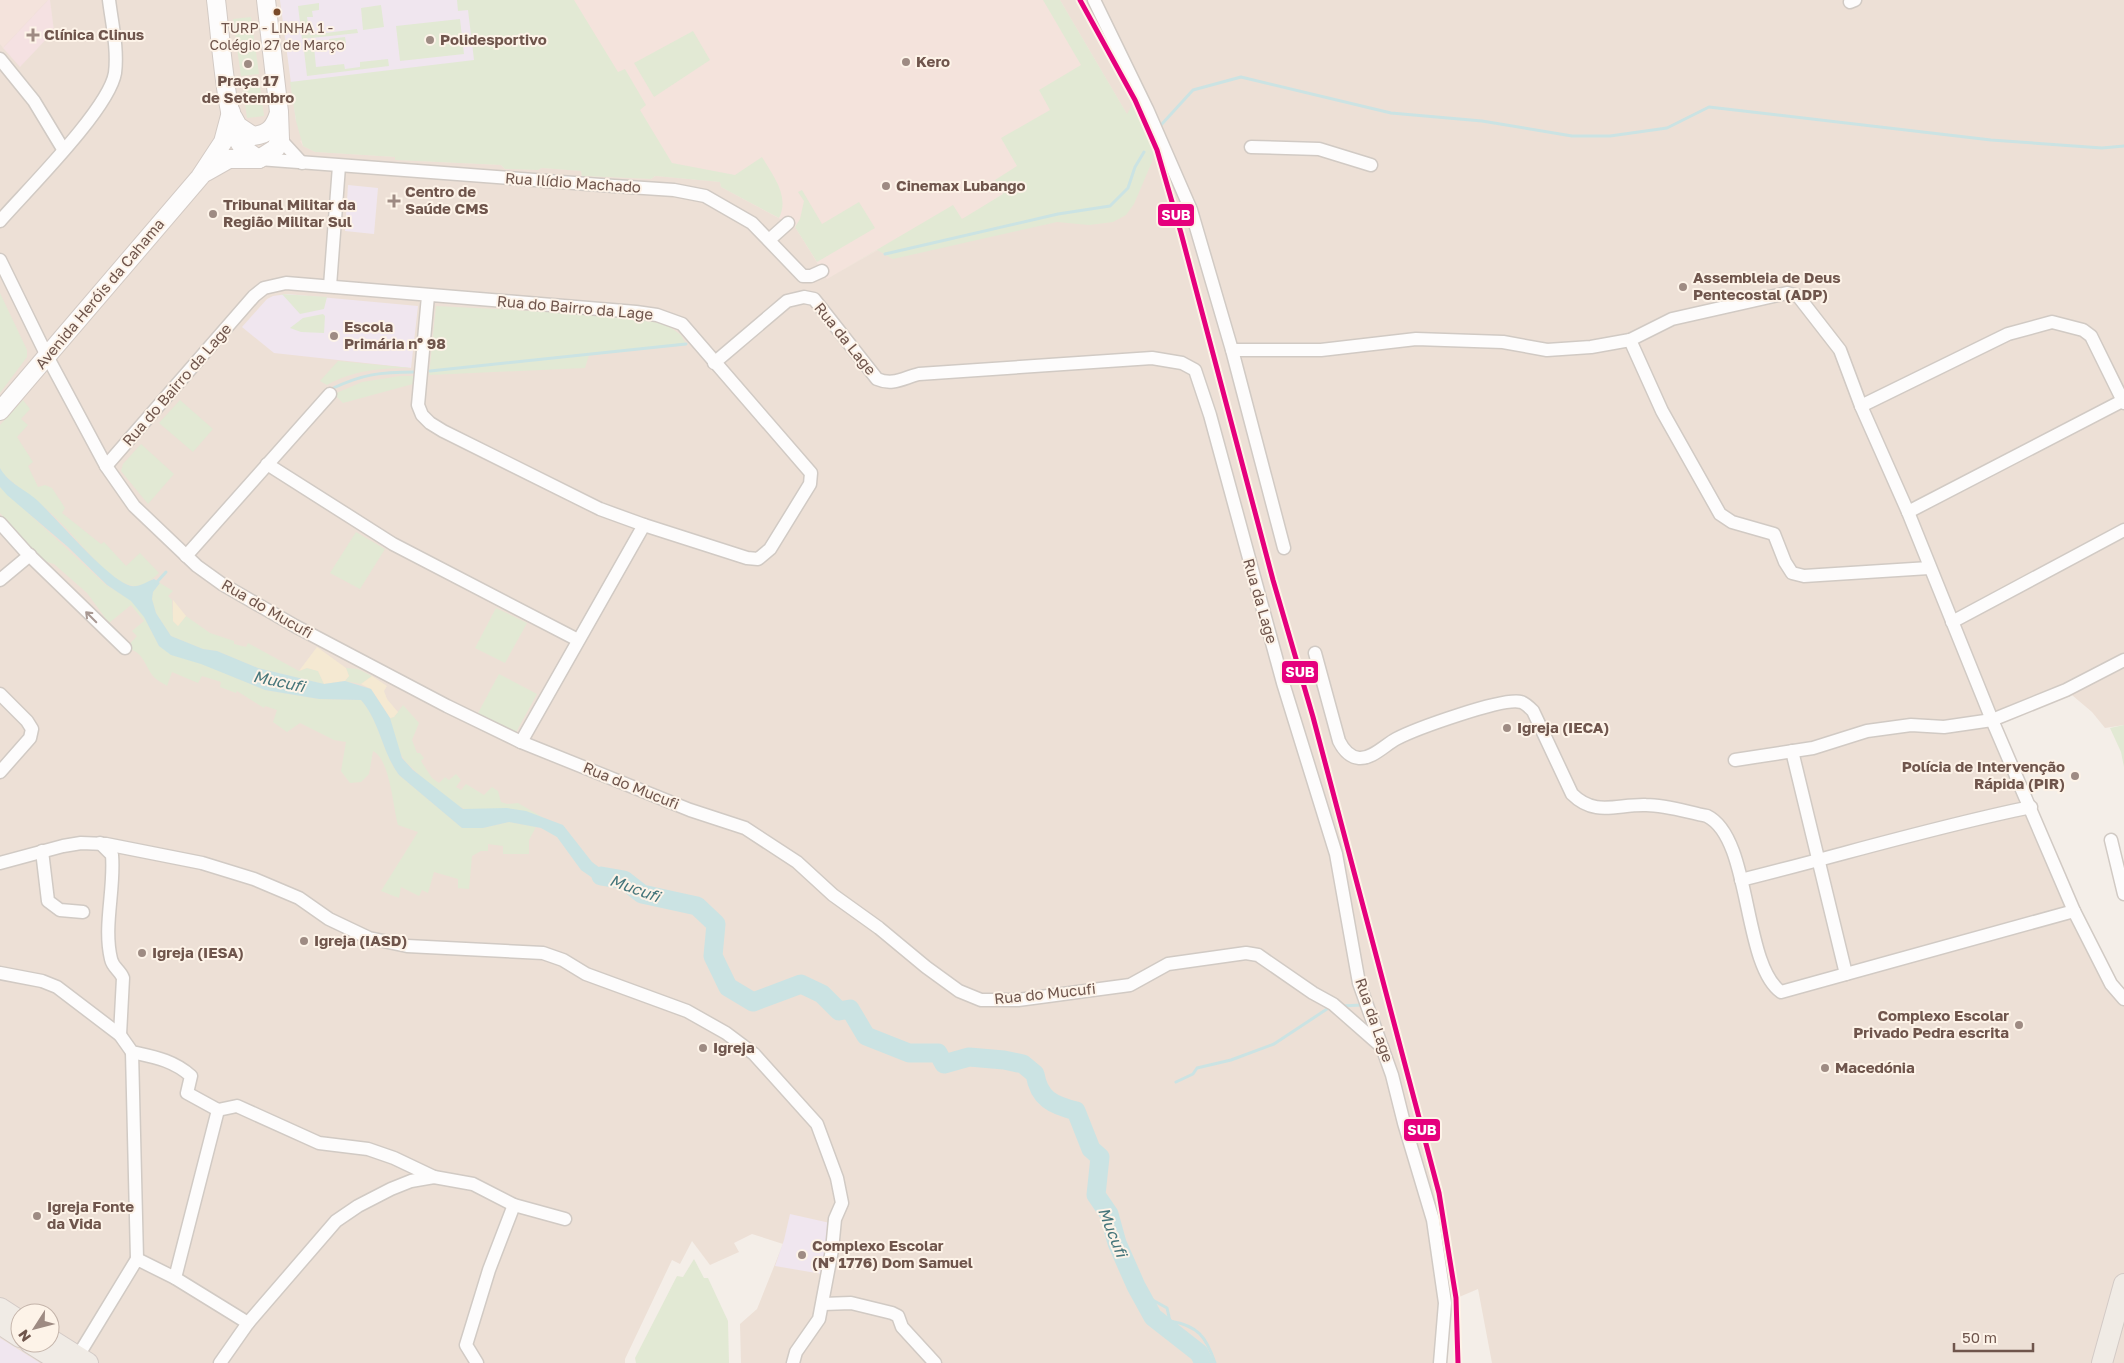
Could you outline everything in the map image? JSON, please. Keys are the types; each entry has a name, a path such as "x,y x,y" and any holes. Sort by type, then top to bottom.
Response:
{"main road":[{"path":"2102,1363 2124,1284"},
{"path":"60,1347 76,1361"},
{"path":"56,1353 76,1361"}],"street":[{"path":"0,221 94,114 110,90 116,56 109,0"},
{"path":"216,0 231,112 241,144 259,159 276,148 280,139 279,112 266,0"},
{"path":"1107,0 1097,6 1147,109 1191,210 1232,350 1284,548"},
{"path":"0,59 34,101 63,149"},
{"path":"231,112 238,126 253,136 270,132 276,124 279,112"},
{"name":"Avenida Heróis da Cahama","path":"0,411 200,177 223,142 231,112"},
{"path":"280,139 302,163"},
{"path":"1250,147 1319,149 1372,165"},
{"name":"Avenida Heróis da Cahama","path":"200,177 219,162 229,159 259,159"},
{"name":"Rua Ilídio Machado","path":"259,159 674,190 705,196 752,223 795,270 803,276 811,276 822,272"},
{"path":"330,286 339,166"},
{"path":"769,240 788,223"},
{"name":"Rua do Mucufi","path":"0,260 47,356 106,466 134,506 186,556 222,584 295,626 520,742 690,810 745,828 796,862 833,895 879,928 926,968 959,991 981,1000 1018,1000 1130,985 1168,964 1246,953 1258,955 1313,993 1333,1004 1382,1046"},
{"name":"Rua do Bairro da Lage","path":"106,466 260,291 286,283 657,315 682,324 811,473 810,484 770,549 758,559 747,558 644,525"},
{"path":"1232,350 1321,350 1416,339 1503,342 1548,350 1591,347 1630,340 1672,319 1787,293 1798,296 1840,350 1861,406 1908,512 1992,720 2074,911 2111,984 2124,999"},
{"path":"428,296 418,395 422,415 430,423 457,438 600,509 644,525 520,742"},
{"name":"Rua da Lage","path":"714,363 787,301 804,297 814,299 877,379 886,383 894,384 920,374 1152,358 1182,363 1195,370 1210,415 1283,683 1336,854 1359,983 1392,1075 1404,1123 1433,1220 1444,1303 1440,1363"},
{"path":"1861,406 2008,334 2052,322 2083,330 2091,336 2124,401 1908,512"},
{"path":"1630,340 1662,410 1720,514 1732,522 1774,534 1785,562 1792,573 1804,576 1929,568"},
{"path":"186,556 330,394"},
{"path":"267,464 393,544 578,640"},
{"path":"0,523 125,648"},
{"path":"1952,622 2124,530"},
{"path":"0,580 30,555"},
{"path":"1315,653 1339,741 1343,749 1349,754 1359,758 1371,755 1395,740 1464,713 1510,702 1522,702 1533,711 1572,794 1582,804 1599,808 1646,805 1707,816 1716,820 1725,832 1741,880 1760,954 1772,986 1781,992 2074,911"},
{"path":"1735,760 1813,748 1867,731 1911,725 1944,726 1992,720 2066,690 2124,660"},
{"path":"0,694 27,721 32,729 30,738 0,772"},
{"path":"1792,751 1846,974"},
{"path":"1741,880 1820,861 1951,824 2030,807"},
{"path":"2111,840 2124,894"},
{"path":"0,863 42,851 81,843 100,843 202,863 254,879 299,898 330,919 369,938 407,946 543,953 563,960 586,974 687,1011 726,1033 754,1054 817,1124 837,1178 842,1203 835,1219 823,1304 819,1319 796,1352 793,1363"},
{"path":"100,843 112,855 114,869 108,939 111,961 123,978 120,1035"},
{"path":"42,851 48,901 60,910 83,912"},
{"path":"0,972 42,981 57,987 120,1035 132,1052 137,1259 76,1361"},
{"path":"132,1052 165,1059 179,1066 191,1076 187,1093 218,1110 237,1106 318,1143 368,1149 394,1158 434,1177 473,1184 514,1204 565,1219"},
{"path":"174,1278 218,1110"},
{"path":"220,1363 248,1324 336,1221 358,1206 391,1189 411,1181 434,1177"},
{"path":"477,1363 466,1345 489,1270 514,1204"},
{"path":"137,1259 174,1278 248,1324"},
{"path":"823,1304 851,1303 892,1313 901,1320 902,1326 935,1363"}],"shaded area":[{"path":"0,0 2124,0 2124,725 2105,728 2092,712 2066,690 1992,720 2074,911 2124,999 2124,1363 1492,1363 1478,1289 1445,1303 1435,1363 741,1363 740,1324 757,1309 783,1244 752,1234 734,1243 739,1252 710,1265 692,1241 680,1264 672,1260 625,1359 625,1363 0,1363"},
{"path":"0,0 48,0 3,48 0,44"},
{"name":"Clínica Clinus","path":"50,0 54,31 20,67 3,48"},
{"path":"280,0 538,0 570,82 296,121"},
{"path":"538,0 1060,0 1127,114 1108,165 878,250 827,279 795,227 721,187 720,182 655,176 651,179 582,176 581,171 542,168 538,170 505,169 501,165 395,160 395,157 315,152 303,146 300,141"},
{"path":"348,185 378,188 374,234 345,231"},
{"name":"Escola Primária nº 98","path":"287,294 418,306 411,368 274,353 242,327 267,299"},
{"name":"Complexo Escolar (Nº 1776) Dom Samuel","path":"790,1214 830,1223 822,1274 775,1266"},
{"path":"0,1338 10,1344 10,1353 24,1353 40,1363 0,1363"}],"green space":[{"path":"457,0 574,0 618,72 625,69 646,105 640,110 672,163 735,175 762,157 779,186 783,202 779,218 721,187 720,182 655,176 651,179 582,176 581,171 542,168 538,170 505,169 501,165 395,160 395,157 315,152 303,146 296,121 290,82 474,60 468,10 458,11"},
{"path":"1043,0 1060,0 1127,114 1135,100 1157,150 1134,204 1126,215 1113,222 1089,225 1057,222 893,259 877,250 827,279 953,205 962,219 1003,194 995,180 1017,166 1001,138 1050,110 1039,90 1081,65"},
{"path":"319,3 319,10 312,11 313,17 307,17 310,35 357,29 358,33 302,39 298,6"},
{"path":"381,5 384,27 363,30 361,8"},
{"path":"251,17 259,74 241,76 233,19"},
{"name":"Polidesportivo","path":"460,19 464,54 400,61 396,26"},
{"path":"693,31 710,60 654,97 634,63"},
{"path":"345,37 346,43 330,45 329,39"},
{"path":"325,40 326,46 314,47 316,67 344,64 345,69 360,67 360,62 388,59 389,66 307,76 303,42"},
{"path":"259,79 264,116 247,118 242,82"},
{"path":"802,190 822,224 859,202 875,228 817,262 795,227 800,219 804,201 798,192"},
{"path":"0,293 27,350 27,357 0,393"},
{"path":"282,294 327,297 324,309 300,314"},
{"path":"436,306 609,315 640,319 667,325 681,335 686,344 589,355 585,368 429,375"},
{"path":"323,314 325,316 324,333 301,332 290,328 303,318"},
{"path":"338,361 411,368 358,373 327,385 320,381"},
{"path":"400,376 415,376 413,384 343,403 334,394 362,382"},
{"path":"23,400 30,409 21,419 28,425 17,437 33,462 28,466 38,487 45,485 52,488 65,508 62,513 101,544 104,542 126,566 140,553 159,573 146,583 133,586 120,581 101,566 66,528 39,503 3,474 0,468 0,425"},
{"path":"180,400 213,429 193,452 159,423"},
{"path":"141,444 174,474 148,504 121,471 123,464"},
{"path":"0,487 106,585 131,600 144,617 159,646 265,690 319,699 361,700 373,718 393,766 399,775 462,828 483,828 509,822 536,827 529,840 529,854 503,854 503,846 488,844 488,851 481,851 472,856 469,889 458,888 458,879 434,872 428,893 422,890 419,896 401,887 399,898 381,891 418,832 398,825 387,773 379,756 373,751 369,774 361,782 350,783 341,771 346,742 334,740 300,723 287,732 273,722 277,710 265,706 264,708 237,691 236,693 220,687 221,682 202,676 198,683 172,672 167,686 158,680 153,676 140,655 126,648 137,636 132,631 144,621 131,605 109,623 87,593 54,564 40,560 16,536 14,528 0,513"},
{"path":"356,532 385,549 360,589 330,573"},
{"path":"160,583 173,591 168,596 172,600 173,621 178,626 186,616 210,633 234,641 234,644 246,647 248,643 299,671 307,668 318,671 324,684 258,668 217,651 203,649 171,636 156,613 152,599 153,592"},
{"path":"496,608 527,623 505,663 475,648"},
{"path":"346,668 358,669 372,676 361,684 345,681 349,676"},
{"path":"499,674 537,694 515,734 477,715"},
{"path":"403,705 419,723 412,740 417,753 420,753 424,758 421,761 432,778 439,783 445,777 449,780 456,774 461,780 456,787 461,790 466,784 484,795 492,787 498,791 501,802 507,804 518,803 542,817 512,810 465,809 433,786 407,763 398,749 390,718 394,717"},
{"path":"2124,725 2124,767 2121,752 2110,728"},
{"path":"694,1259 704,1278 708,1278 728,1321 729,1363 636,1363 635,1358 677,1276 683,1277"}],"sand":[{"path":"173,600 186,616 178,626 173,621"},
{"path":"317,647 346,668 349,676 345,681 324,684 318,671 307,668 299,671"},
{"path":"372,676 387,686 384,691 387,699 398,712 394,717 390,718 371,689 361,684"}],"water":[{"path":"0,468 13,482 38,501 95,560 118,580 131,586 138,586 154,579 160,583 153,592 152,599 156,613 171,636 203,649 217,651 258,668 324,684 345,681 371,689 390,718 402,758 413,770 463,809 507,808 526,811 563,825 592,862 600,868 628,874 624,887 594,879 581,870 557,837 541,828 509,822 483,828 462,828 399,775 393,766 373,718 361,700 319,699 265,690 201,664 171,655 159,646 144,617 131,601 107,585 68,547 7,495 0,487"}],"waterway":[{"path":"1161,125 1193,90 1241,77 1391,113 1482,121 1572,136 1610,136 1667,128 1709,107 1991,140 2102,148 2124,146"},
{"path":"885,254 1058,214 1110,206 1128,188 1135,167 1144,152"},
{"path":"430,371 686,344"},
{"path":"331,389 372,375 415,372"},
{"path":"156,583 166,572"},
{"name":"Mucufi","path":"601,876 624,880 642,894 697,906 716,924 713,956 728,987 753,1002 801,984 822,994 839,1011 850,1009 866,1036 909,1053 938,1053 944,1064 969,1057 1004,1060 1023,1064 1035,1074 1037,1083 1048,1100 1076,1111 1091,1149 1100,1157 1096,1195 1109,1214 1117,1243 1136,1286 1153,1317 1199,1353 1204,1363"},
{"path":"1341,1006 1362,1005"},
{"path":"1176,1082 1193,1074 1197,1068 1231,1060 1274,1044 1330,1007"},
{"path":"1140,1293 1167,1308 1170,1321 1188,1326 1200,1334 1208,1346 1215,1363"}],"transit line":[{"name":"SUB","path":"1080,0 1135,100 1157,150 1181,233 1273,580 1313,717 1439,1193 1456,1298 1458,1363"}],"place":[{"name":"TURP - LINHA 1 - Colégio 27 de Março","path":"277,12"},
{"name":"Clínica Clinus","path":"33,35"},
{"name":"Polidesportivo","path":"430,40"},
{"name":"Kero","path":"906,62"},
{"name":"Praça 17 de Setembro","path":"248,64"},
{"name":"Cinemax Lubango","path":"886,186"},
{"name":"Centro de Saúde CMS","path":"394,201"},
{"name":"Tribunal Militar da Região Militar Sul","path":"213,214"},
{"name":"Assembleia de Deus Pentecostal (ADP)","path":"1683,287"},
{"name":"Escola Primária nº 98","path":"334,336"},
{"name":"Igreja (IECA)","path":"1507,728"},
{"name":"Polícia de Intervenção Rápida (PIR)","path":"2075,776"},
{"name":"Igreja (IASD)","path":"304,941"},
{"name":"Igreja (IESA)","path":"142,953"},
{"name":"Complexo Escolar Privado Pedra escrita","path":"2019,1025"},
{"name":"Igreja","path":"703,1048"},
{"name":"Macedónia","path":"1825,1068"},
{"name":"Igreja Fonte da Vida","path":"37,1216"},
{"name":"Complexo Escolar (Nº 1776) Dom Samuel","path":"802,1255"}]}
